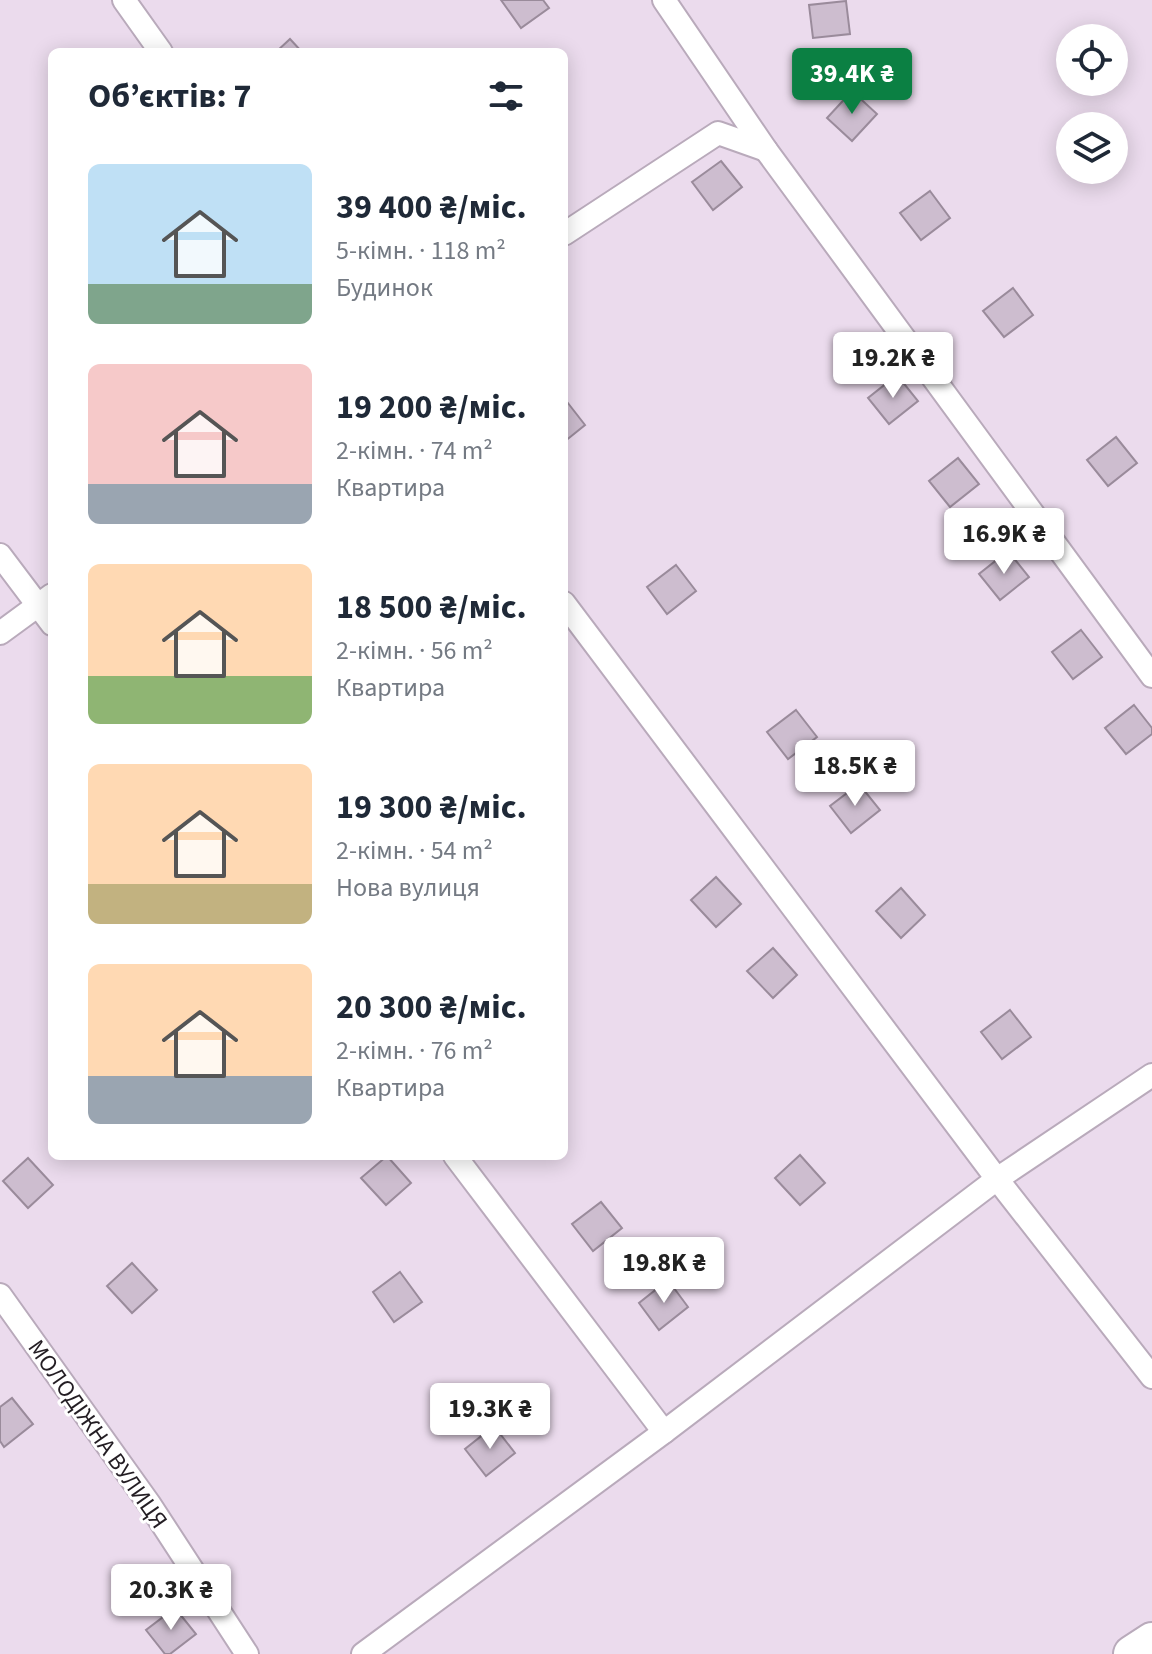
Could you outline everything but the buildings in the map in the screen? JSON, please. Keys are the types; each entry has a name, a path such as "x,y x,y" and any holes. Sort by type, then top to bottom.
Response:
{"main road":[{"path":"1132,1654 1152,1641"}],"street":[{"path":"124,0 158,48"},
{"path":"664,0 766,150 1152,676"},
{"path":"568,231 718,133 766,150"},
{"path":"0,555 45,600 0,633"},
{"path":"568,608 997,1179 1152,1377"},
{"path":"363,1654 664,1432 997,1179 1152,1075"},
{"path":"458,1160 664,1432"},
{"name":"МОЛОДІЖНА ВУЛИЦЯ","path":"0,1295 150,1505 247,1654"}]}
